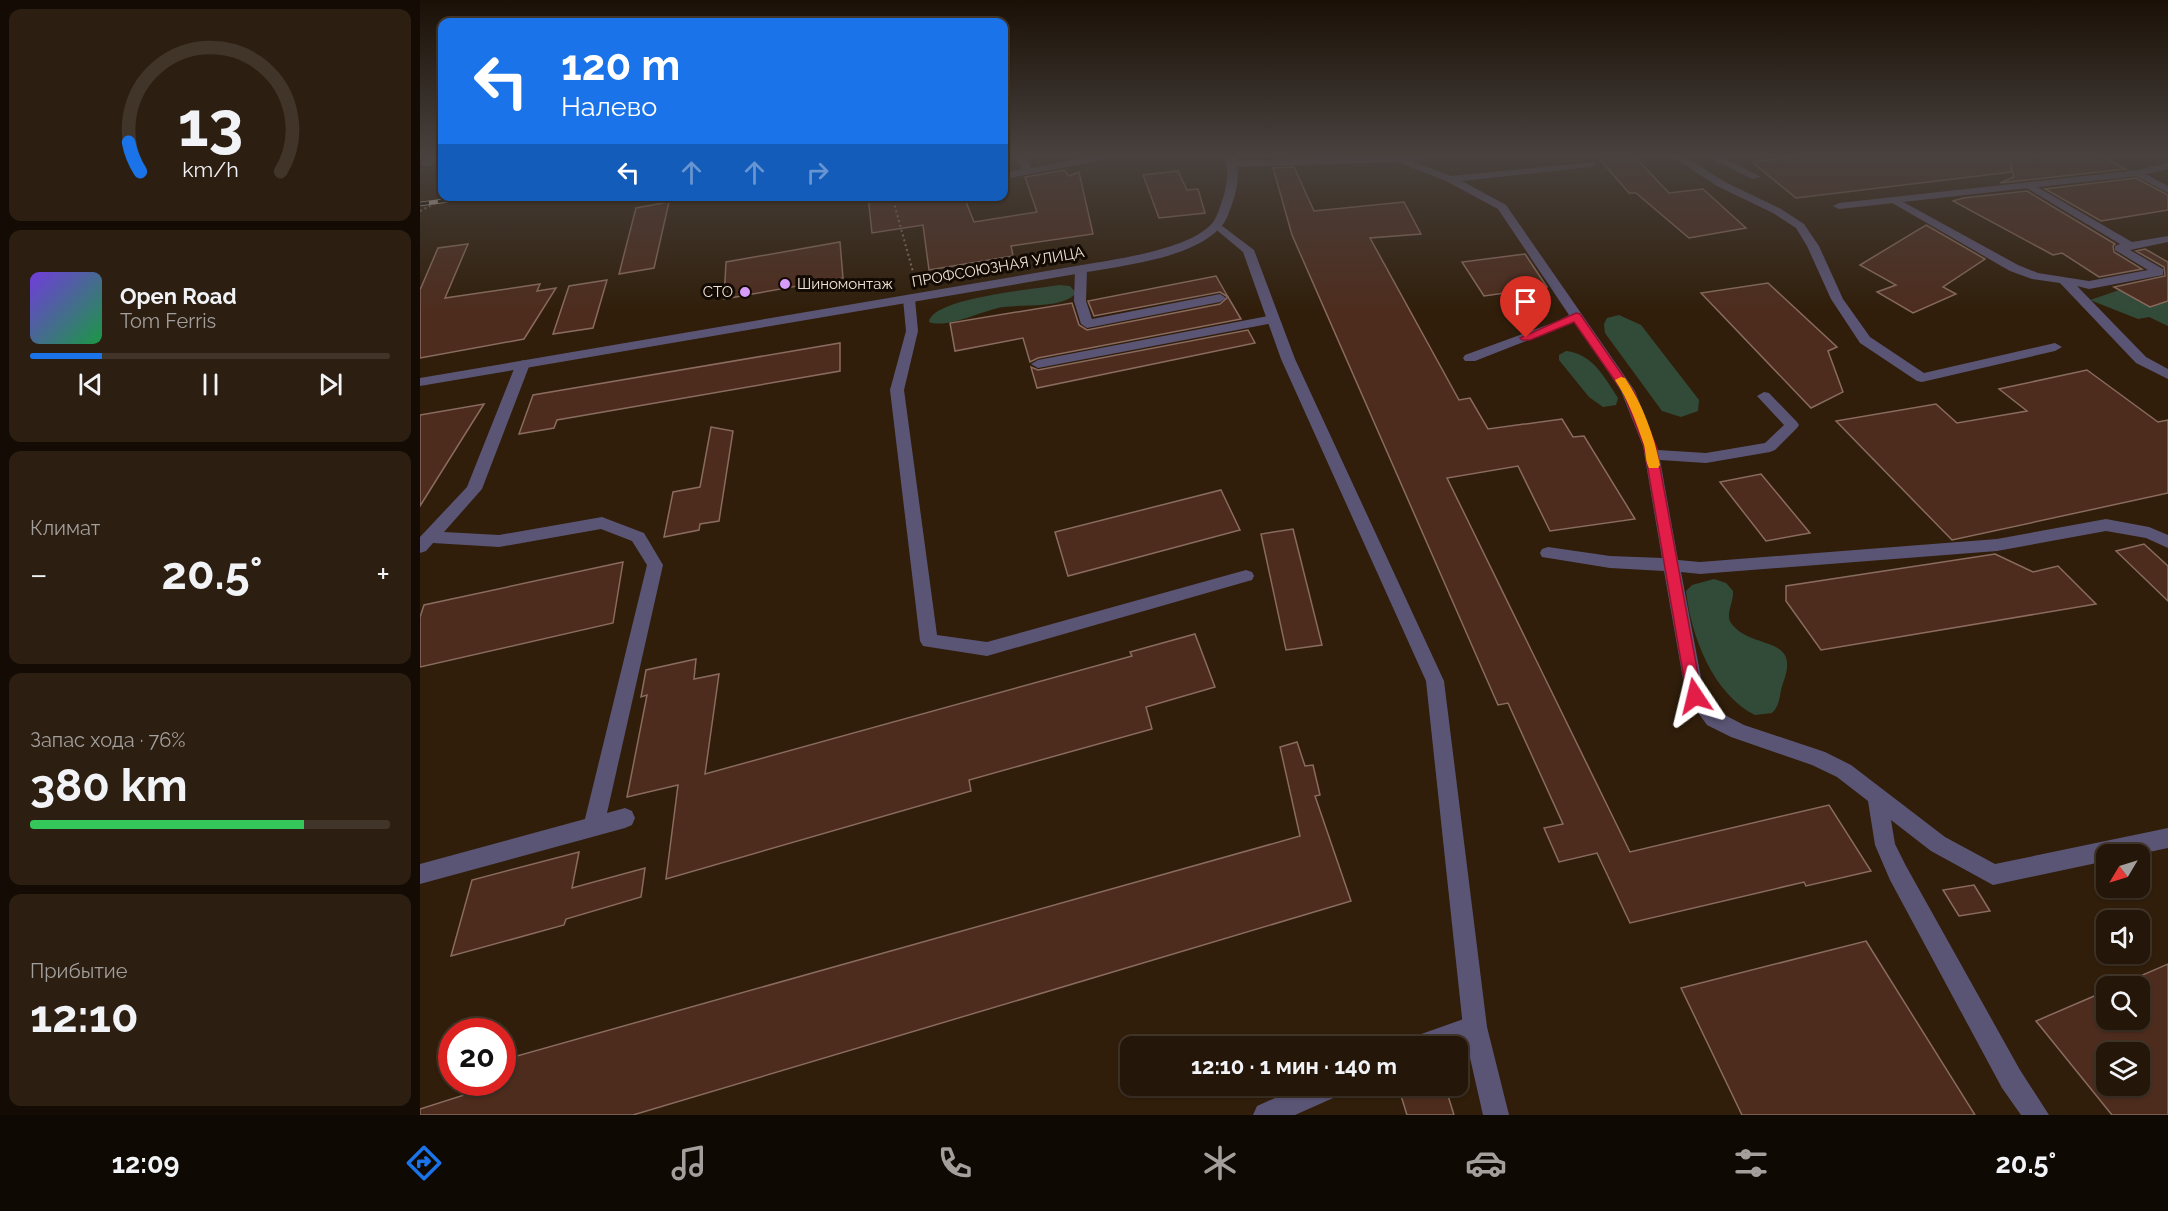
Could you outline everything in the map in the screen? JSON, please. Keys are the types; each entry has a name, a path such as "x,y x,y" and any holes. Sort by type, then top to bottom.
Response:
{"street":[{"name":"ПРОФСОЮЗНАЯ УЛИЦА","path":"420,382 915,298 1149,255 1196,242 1217,225 1225,207"},
{"path":"1502,207 1628,392 1651,454 1695,696 1713,719 1738,731 1818,758 1844,771 1938,844 1993,875 2168,838"},
{"path":"1768,207 1800,226 1813,246 1837,299 1865,340 1922,378 2055,347"},
{"path":"1905,207 2014,268 2036,276 2089,285 2159,272 2119,248 2168,239"},
{"path":"2065,207 2128,245"},
{"path":"1217,225 1248,250 1288,359 1435,681 1475,1027 1496,1115"},
{"path":"1081,269 1080,301 1087,324 1220,298"},
{"path":"2064,280 2141,360 2168,375"},
{"path":"915,298 912,331 897,390 929,641 987,649 1246,576"},
{"path":"1470,358 1563,324 1576,316"},
{"path":"1038,364 1273,319"},
{"path":"425,542 474,489 523,364"},
{"path":"1651,454 1706,458 1770,447 1792,425 1764,396"},
{"path":"425,542 499,541 602,523 638,537 655,565 594,826"},
{"path":"1548,553 1610,562 1701,568 1997,545 2106,525 2149,533 2168,542"},
{"path":"1877,797 1886,845 1898,873 2011,1079 2036,1115"},
{"path":"420,874 625,818"},
{"path":"1450,1036 1475,1027"},
{"path":"1266,1115 1309,1096"}],"path":[{"path":"894,207 915,298"}],"green space":[{"path":"2168,279 2168,326 2149,317 2138,319 2090,300 2134,285"},
{"path":"1059,285 1070,286 1076,293 1062,302 1052,304 1003,307 946,323 929,322 934,314 965,301"},
{"path":"1619,315 1641,325 1699,400 1698,411 1681,417 1662,411 1605,333 1604,324 1607,318"},
{"path":"1566,351 1584,357 1597,368 1618,398 1616,405 1603,407 1589,397 1559,360 1559,355"},
{"path":"1714,579 1726,583 1733,591 1729,616 1731,623 1740,632 1772,645 1786,657 1787,668 1778,702 1772,713 1755,715 1727,693 1716,678 1699,644 1686,591 1692,585"}],"building":[{"path":"668,207 654,268 619,274 636,208"},
{"path":"869,207 968,207 974,222 1037,212 1035,207 1087,207 1093,234 1011,246 1013,256 929,270 923,225 872,233"},
{"path":"1155,207 1203,207 1205,213 1159,218"},
{"path":"1284,207 1312,207 1314,211 1354,207 1407,207 1421,234 1370,238 1459,400 1470,398 1488,429 1562,419 1573,437 1584,436 1635,519 1550,531 1518,466 1447,478 1630,852 1829,805 1871,871 1806,886 1804,882 1630,923 1597,853 1559,862 1544,828 1563,824 1508,703 1498,705 1292,235"},
{"path":"1653,207 1723,207 1746,228 1689,238"},
{"path":"1964,207 2054,207 2115,244 2114,252 2142,269 2099,277 2062,253 2053,255"},
{"path":"2077,207 2168,207 2168,210 2101,221"},
{"path":"1926,225 1985,259 1943,287 1956,294 1913,313 1877,292 1896,285 1860,265"},
{"path":"840,242 843,278 724,299 726,262"},
{"path":"468,244 445,298 540,284 537,291 556,288 524,339 420,358 420,290 438,248"},
{"path":"2145,249 2168,262 2168,301 2150,307 2114,287 2165,276 2164,267 2136,251"},
{"path":"1525,254 1547,287 1484,296 1462,262"},
{"path":"1216,276 1228,297 1220,292 1094,316 1088,301"},
{"path":"607,280 593,328 553,334 569,286"},
{"path":"1768,283 1837,347 1828,351 1843,392 1811,408 1701,293"},
{"path":"1228,297 1241,319 1038,358 1030,362 1023,338 955,351 950,323 1072,303 1079,325 1087,330 1220,304"},
{"path":"1248,330 1255,343 1037,388 1031,367 1038,370"},
{"path":"840,343 840,371 557,420 554,428 519,434 533,395"},
{"path":"2087,370 2158,422 2168,420 2168,493 1952,540 1836,421 1936,404 1957,423 2027,411 1999,389"},
{"path":"484,404 467,431 420,506 420,415"},
{"path":"711,427 733,431 719,521 700,524 699,530 664,537 673,492 700,487"},
{"path":"1761,474 1810,533 1766,541 1720,482"},
{"path":"1221,490 1240,530 1068,576 1055,532"},
{"path":"1293,529 1322,645 1286,650 1261,534"},
{"path":"2144,544 2168,566 2168,601 2116,551"},
{"path":"1995,554 2033,572 2058,566 2096,604 1821,650 1786,601 1786,586"},
{"path":"623,562 613,623 420,667 420,617 424,605"},
{"path":"1195,634 1215,687 1146,707 1152,729 969,780 971,791 666,879 678,785 627,797 647,695 641,697 646,670 696,659 694,679 719,674 705,774 1132,656 1130,652"},
{"path":"1297,742 1305,766 1313,765 1320,795 1315,796 1351,901 633,1115 420,1115 420,1109 461,1096 516,1096 516,1056 1300,836 1280,747"},
{"path":"579,852 572,888 645,868 641,897 566,919 564,925 451,956 472,880"},
{"path":"1974,885 1990,911 1959,916 1943,890"},
{"path":"1866,941 1975,1115 1742,1115 1681,988"},
{"path":"2168,964 2168,1115 2112,1115 2097,1096 2150,1096 2150,1042 2096,1042 2096,1095 2036,1021 2096,995 2096,1030 2150,1030 2150,976 2140,976"},
{"path":"1401,1096 1448,1096 1454,1115 1407,1115"}],"slow traffic":[{"path":"1621,380 1650,446 1653,465"}],"place":[{"name":"Шиномонтаж","path":"785,284"},
{"name":"СТО","path":"745,292"}],"route":[{"path":"1526,338 1563,324 1576,316 1628,392 1650,446 1695,696"}]}
